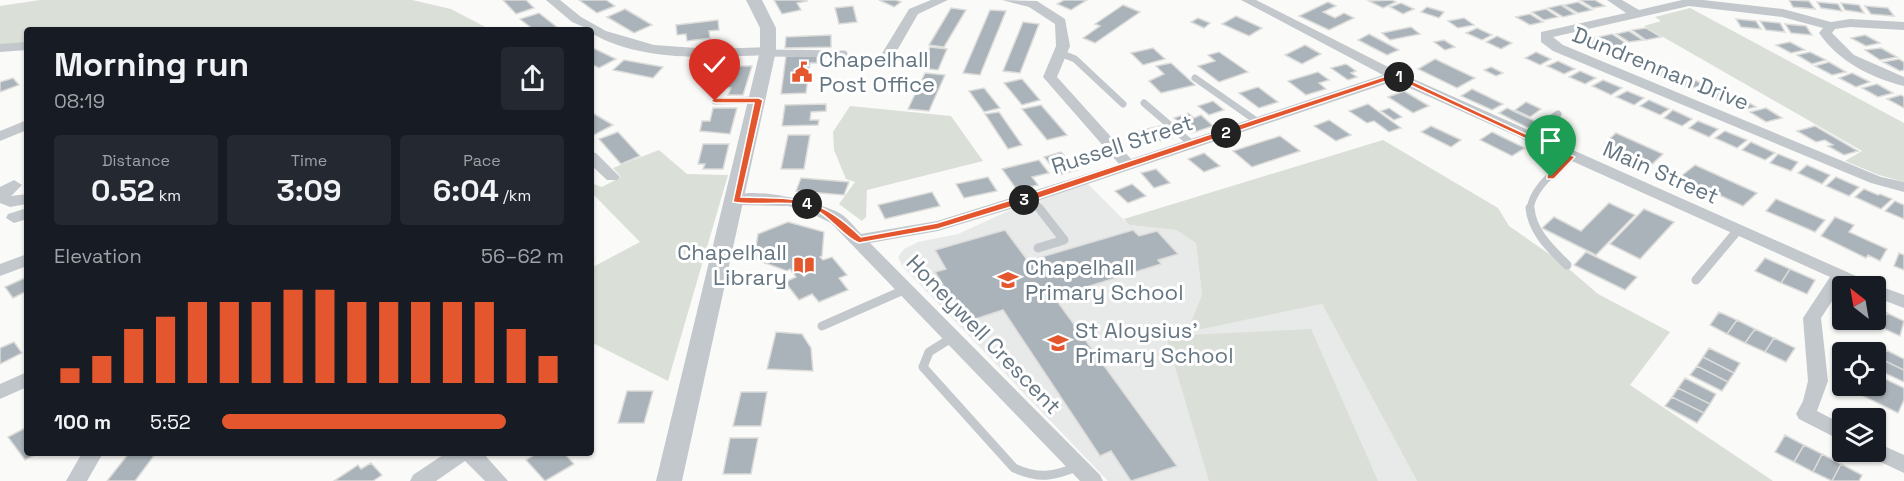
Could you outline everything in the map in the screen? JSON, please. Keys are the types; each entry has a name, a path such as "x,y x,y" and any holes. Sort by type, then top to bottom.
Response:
{"street":[{"path":"552,0 584,27"},
{"path":"669,481 701,337 736,200 768,52 768,28 754,0"},
{"path":"882,65 913,12 942,0"},
{"path":"1008,0 1033,4 1061,22 1063,46 1050,77 1128,165"},
{"name":"Main Street","path":"1247,0 1395,76 1570,157 1840,276"},
{"path":"1612,0 1636,13"},
{"name":"Dundrennan Drive","path":"1904,26 1850,23 1831,26 1783,13 1689,2 1546,35 1547,42 1876,180 1904,187"},
{"path":"1831,26 1825,33 1833,47 1851,59 1904,82"},
{"path":"594,32 626,44 664,52 685,54 768,52"},
{"path":"0,48 24,46"},
{"name":"Russell Street","path":"859,240 938,226 1030,198 1395,76"},
{"path":"0,137 24,125"},
{"path":"594,160 612,177"},
{"path":"14,181 5,191 3,198 10,202 24,200"},
{"name":"Honeywell Crescent","path":"736,200 787,201 815,206 837,219 1093,481"},
{"path":"0,270 24,261"},
{"path":"1832,288 1812,318 1818,381 1814,401 1806,414 1832,428"},
{"path":"1886,295 1904,302"},
{"path":"0,392 24,380"},
{"path":"76,481 91,456"},
{"path":"420,481 458,456"},
{"path":"473,456 498,481"},
{"path":"1886,456 1904,465"}],"lane":[{"path":"768,52 844,54"},
{"path":"1060,53 1075,59 1123,104"},
{"path":"1195,78 1258,122"},
{"path":"715,101 759,100"},
{"path":"1144,103 1193,145"},
{"path":"1525,136 1558,114"},
{"path":"1567,265 1539,234 1531,216 1532,199 1570,157"},
{"path":"1030,198 1064,240 1038,248"},
{"path":"1696,280 1738,230"},
{"path":"822,326 906,289"},
{"path":"953,338 932,349 924,357 924,367 1014,468 1033,479 1048,480 1079,466"}],"shaded area":[{"path":"40,0 412,0 451,9 485,27 24,27 24,44 0,47 0,6"},
{"path":"1690,8 1904,123 1904,182 1845,161 1862,151 1644,26 1661,21 1655,17"},
{"path":"850,106 951,116 983,161 867,190 866,217 862,221 839,204 855,182 846,179 834,150 833,132"},
{"path":"1383,140 1498,208 1509,226 1562,263 1598,294 1670,332 1630,385 1773,481 1417,481 1322,304 1187,332 1202,295 1196,243 1176,230 1129,225 1124,219"},
{"path":"659,150 687,174 728,175 668,381 594,344 594,266 640,242 594,195 594,184 602,187 621,177 613,168"},
{"path":"1085,181 1129,225 1176,230 1196,243 1202,295 1188,331 1322,304 1417,481 1108,481 903,267 898,257 904,249 918,242 958,234 1032,200"},
{"path":"1311,329 1378,481 1209,481 1166,336"}],"building":[{"path":"503,0 526,0 534,8 516,14"},
{"path":"579,0 606,0 615,6 597,13"},
{"path":"774,0 807,1 797,3 801,10 782,14"},
{"path":"879,0 896,0 901,2 894,7"},
{"path":"1064,0 1087,0 1071,10 1057,4"},
{"path":"1392,0 1396,2 1383,8 1369,1"},
{"path":"1580,0 1595,0 1605,6 1593,8"},
{"path":"1789,0 1809,1 1815,9 1793,7"},
{"path":"1328,2 1336,6 1323,12 1335,18 1344,13 1354,18 1329,30 1299,16"},
{"path":"1578,2 1592,10 1578,13 1564,5"},
{"path":"1817,2 1838,4 1842,11 1821,8"},
{"path":"1401,3 1414,9 1403,14 1390,7"},
{"path":"1841,3 1859,5 1864,13 1845,10"},
{"path":"1123,5 1140,12 1095,43 1083,38 1100,26 1095,24"},
{"path":"1561,5 1575,14 1563,17 1548,8"},
{"path":"853,6 857,22 839,24 835,8"},
{"path":"1865,6 1888,8 1894,16 1871,14"},
{"path":"1427,7 1444,12 1439,18 1421,12"},
{"path":"951,8 966,10 944,47 929,45"},
{"path":"625,9 652,25 634,33 607,17"},
{"path":"1546,9 1558,17 1544,20 1532,12"},
{"path":"990,10 1006,11 980,75 963,73"},
{"path":"539,13 557,27 530,27 520,19"},
{"path":"1530,14 1543,22 1530,25 1516,17"},
{"path":"1236,16 1262,28 1249,36 1222,24"},
{"path":"1198,18 1210,23 1204,28 1191,22"},
{"path":"1464,18 1474,25 1458,28 1448,21"},
{"path":"1736,19 1756,21 1761,29 1741,27"},
{"path":"718,20 719,30 709,31 710,38 687,41 686,34 677,35 676,25"},
{"path":"1760,21 1780,23 1785,32 1766,30"},
{"path":"1023,22 1039,24 1020,73 1003,71"},
{"path":"1785,24 1806,26 1812,35 1791,33"},
{"path":"1411,27 1420,34 1390,40 1382,33"},
{"path":"1477,28 1492,35 1482,40 1466,33"},
{"path":"1646,28 1661,37 1646,40 1632,30"},
{"path":"1629,31 1643,40 1629,42 1616,34"},
{"path":"1369,34 1399,50 1387,55 1358,40"},
{"path":"1612,34 1627,44 1613,47 1598,37"},
{"path":"831,35 831,47 785,48 786,37"},
{"path":"1865,35 1880,43 1866,46 1851,38"},
{"path":"1497,36 1512,43 1501,49 1486,42"},
{"path":"1594,37 1607,46 1592,49 1579,40"},
{"path":"1444,40 1455,47 1445,50 1434,42"},
{"path":"1790,42 1805,50 1791,53 1776,45"},
{"path":"1305,45 1321,54 1302,64 1285,55"},
{"path":"930,47 947,49 938,70 921,68"},
{"path":"594,48 616,59 599,68 594,66"},
{"path":"1153,48 1165,59 1143,65 1131,53"},
{"path":"1881,48 1897,57 1880,60 1865,50"},
{"path":"1219,52 1248,72 1219,82 1198,66 1215,61 1208,55"},
{"path":"1536,52 1551,59 1540,65 1525,58"},
{"path":"1810,52 1826,60 1812,64 1797,55"},
{"path":"817,55 817,63 810,63 806,93 781,94 786,56"},
{"path":"1643,56 1656,65 1639,68 1627,59"},
{"path":"1435,59 1475,78 1457,88 1418,69"},
{"path":"1899,59 1904,62 1904,70 1900,71 1883,62"},
{"path":"624,60 663,67 653,78 613,70"},
{"path":"1558,61 1575,69 1564,74 1547,66"},
{"path":"1829,62 1846,72 1832,75 1815,66"},
{"path":"1171,63 1195,85 1161,93 1149,81 1164,74 1156,66"},
{"path":"1346,64 1356,71 1351,73 1357,77 1348,80 1331,68"},
{"path":"1663,65 1679,75 1664,79 1648,69"},
{"path":"724,66 752,66 743,95 728,95 731,88 716,87"},
{"path":"1491,67 1503,73 1496,76 1484,70"},
{"path":"1580,71 1596,78 1585,84 1569,77"},
{"path":"1318,72 1329,80 1319,83 1326,89 1306,95 1288,81"},
{"path":"925,73 945,75 929,111 908,109"},
{"path":"1852,73 1870,82 1856,87 1839,78"},
{"path":"1690,77 1704,85 1688,89 1675,80"},
{"path":"13,78 19,85 0,92 0,82"},
{"path":"1022,79 1040,100 1022,105 1004,83"},
{"path":"1603,80 1622,88 1611,95 1592,86"},
{"path":"1877,84 1893,93 1878,97 1862,88"},
{"path":"1712,85 1730,96 1715,100 1698,89"},
{"path":"1258,87 1278,102 1259,108 1239,93"},
{"path":"984,88 1000,108 984,112 969,91"},
{"path":"1472,89 1503,104 1492,110 1461,96"},
{"path":"1404,91 1429,106 1413,113 1388,97"},
{"path":"1627,91 1644,98 1634,105 1616,97"},
{"path":"1901,95 1904,97 1904,108 1887,99"},
{"path":"1739,97 1756,107 1742,110 1725,100"},
{"path":"1649,100 1669,109 1660,115 1640,106"},
{"path":"1213,101 1224,110 1209,115 1198,106"},
{"path":"1526,102 1541,109 1530,117 1515,110"},
{"path":"826,104 826,111 811,112 810,120 819,120 818,125 782,126 785,105"},
{"path":"1368,104 1401,128 1389,132 1374,121 1367,123 1349,111"},
{"path":"1041,105 1067,135 1047,140 1022,109"},
{"path":"713,108 737,108 730,134 700,131 702,121 710,121"},
{"path":"1389,108 1402,117 1394,120 1381,111"},
{"path":"1507,108 1537,122 1528,128 1499,113"},
{"path":"1766,108 1782,118 1766,122 1750,112"},
{"path":"1673,110 1692,119 1682,126 1664,118"},
{"path":"999,112 1022,145 1008,149 985,114"},
{"path":"1188,113 1194,118 1201,115 1213,126 1192,133 1174,118"},
{"path":"594,114 613,125 594,135"},
{"path":"1329,120 1351,135 1336,141 1314,126"},
{"path":"1698,121 1718,129 1709,137 1689,128"},
{"path":"1160,126 1172,138 1150,143 1138,131"},
{"path":"1431,126 1461,140 1451,147 1421,132"},
{"path":"1815,126 1858,151 1844,155 1828,146 1833,145 1825,140 1816,142 1797,131"},
{"path":"1725,131 1747,140 1737,148 1715,138"},
{"path":"618,132 640,156 621,164 599,139"},
{"path":"1492,132 1525,148 1512,156 1480,140"},
{"path":"1616,133 1663,154 1649,167 1629,158 1633,155 1605,143"},
{"path":"788,135 810,135 804,169 781,169"},
{"path":"1280,136 1300,151 1252,167 1233,151"},
{"path":"1751,142 1775,153 1765,160 1742,150"},
{"path":"703,144 729,144 723,169 703,169 705,164 698,164"},
{"path":"1061,152 1077,170 1059,175 1044,157"},
{"path":"1204,153 1220,166 1204,172 1188,159"},
{"path":"1778,154 1798,162 1791,171 1770,163"},
{"path":"1039,160 1049,173 1032,177 1038,185 1017,190 1002,169"},
{"path":"1695,165 1757,193 1743,206 1680,177"},
{"path":"1807,165 1830,175 1822,184 1798,173"},
{"path":"1156,169 1170,183 1154,188 1141,173"},
{"path":"988,177 997,191 964,198 956,184"},
{"path":"1836,177 1859,187 1849,196 1826,186"},
{"path":"801,178 849,182 844,195 796,191"},
{"path":"1132,184 1146,196 1128,203 1115,191"},
{"path":"1864,189 1892,199 1881,209 1855,197"},
{"path":"932,192 940,206 885,219 878,205"},
{"path":"1776,199 1825,220 1815,232 1766,211"},
{"path":"1895,201 1904,205 1904,219 1885,211"},
{"path":"1609,203 1635,215 1596,255 1542,228 1554,217 1581,231"},
{"path":"1644,209 1674,222 1640,259 1610,244"},
{"path":"1835,217 1854,225 1849,232 1887,249 1880,261 1868,255 1866,258 1821,236"},
{"name":"Chapelhall Library","path":"788,222 824,232 822,256 820,257 823,260 832,257 847,275 839,278 848,290 819,302 812,294 799,300 785,282 796,277 790,269 787,271 754,259 758,234"},
{"path":"1005,230 1028,261 1133,230 1139,236 1157,231 1178,254 1158,260 1161,264 1054,297 1177,466 1131,481 1111,451 1100,456 1003,310 966,322 935,272 946,269 935,250"},
{"path":"1586,252 1637,277 1625,290 1574,265"},
{"path":"1899,253 1904,255 1904,270 1894,266"},
{"path":"1765,258 1790,269 1781,283 1755,271"},
{"path":"1790,269 1815,280 1807,294 1781,283"},
{"path":"24,278 24,292 13,298 5,287"},
{"path":"1719,312 1737,320 1727,334 1710,325"},
{"path":"1887,313 1904,321 1900,336 1886,330"},
{"path":"1737,320 1755,329 1745,343 1727,334"},
{"path":"1755,329 1774,338 1765,352 1745,343"},
{"path":"776,332 802,334 811,348 813,371 767,369"},
{"path":"1774,338 1795,348 1786,362 1765,352"},
{"path":"14,342 22,353 0,364 0,348"},
{"path":"1709,348 1740,363 1734,373 1703,357"},
{"path":"1886,350 1904,359 1904,370 1886,361"},
{"path":"1703,357 1734,373 1728,382 1697,366"},
{"path":"1886,361 1904,370 1904,382 1886,374"},
{"path":"1697,366 1728,382 1722,391 1690,375"},
{"path":"1685,378 1716,394 1710,404 1678,388"},
{"path":"1886,379 1904,388 1904,400 1898,413 1863,396 1886,396"},
{"path":"1678,388 1710,404 1704,413 1672,397"},
{"path":"627,391 653,391 644,423 618,423"},
{"path":"741,392 767,392 761,426 733,426"},
{"path":"1672,397 1704,413 1697,423 1665,406"},
{"path":"24,429 24,456 32,456 25,460 8,437"},
{"path":"1785,435 1804,445 1794,462 1775,452"},
{"path":"730,438 758,438 751,474 723,474"},
{"path":"1804,445 1822,454 1813,472 1794,462"},
{"path":"1822,454 1832,459 1832,462 1841,464 1832,481 1813,472"},
{"path":"127,456 154,456 135,481 107,481"},
{"path":"532,456 567,456 574,464 545,481 526,460"},
{"path":"371,463 382,475 373,481 334,481 358,465 361,469"},
{"path":"1841,464 1862,475 1859,481 1832,481"}],"place":[{"name":"Chapelhall Post Office","path":"802,72"},
{"name":"Chapelhall Library","path":"804,265"},
{"name":"Chapelhall Primary School","path":"1008,280"},
{"name":"St Aloysius' Primary School","path":"1058,343"}],"route":[{"path":"715,101 759,100 736,200 803,202 837,219 859,240 938,226 1030,198 1395,76 1570,157 1551,177"}]}
